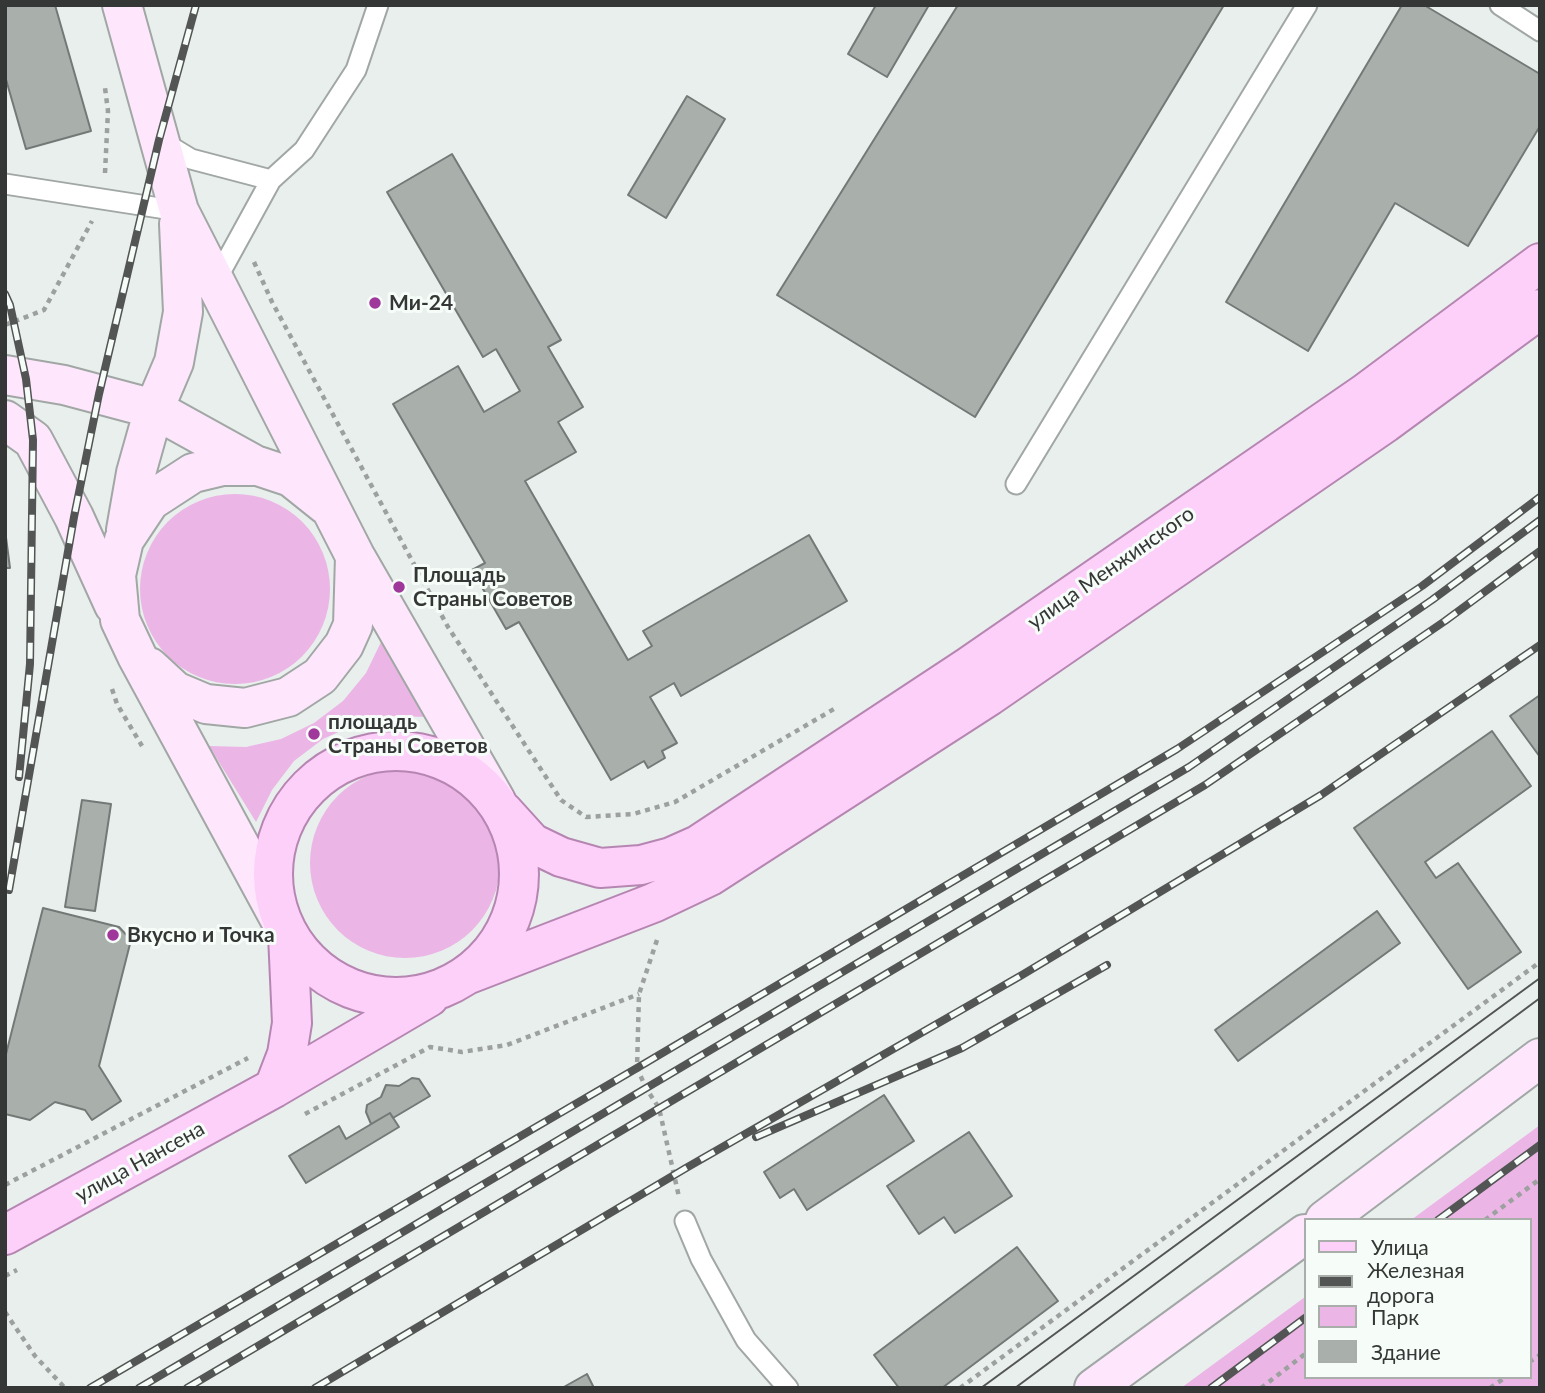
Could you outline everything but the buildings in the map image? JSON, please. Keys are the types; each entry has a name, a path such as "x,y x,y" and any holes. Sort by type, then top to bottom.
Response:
{"main road":[{"path":"122,5 179,211 355,556 513,832 519,859 519,888 513,915 491,954 462,978"},
{"path":"179,211 183,312 174,362 154,409 136,473 116,575 123,667 285,930 312,964 340,984 371,995 398,997 430,992 653,903 673,874 641,865 600,868 561,857 532,843 471,775 449,762 421,752 376,751 336,765 306,788 293,803 276,840 272,867 274,896 285,930 292,1023 287,1054 274,1088"},
{"name":"улица Менжинского","path":"673,874 698,845 980,659 1364,394 1540,264"},
{"name":"улица Менжинского","path":"673,874 710,876 989,696 1385,423 1540,309"},
{"path":"5,374 64,385 154,409 258,466 291,477 330,508"},
{"path":"5,420 33,440 74,517 120,620"},
{"path":"124,540 150,501 192,473 222,466 258,466"},
{"path":"123,667 206,704 245,708 288,697 320,676 344,645 353,625 355,556"},
{"name":"улица Нансена","path":"11,1252 274,1088 462,978"},
{"path":"1328,1218 1540,1058"},
{"path":"1094,1388 1304,1235"}],"lane":[{"path":"215,282 271,180 304,150 356,70 378,5"},
{"path":"1016,484 1307,5"},
{"path":"1500,5 1540,31"},
{"path":"159,140 191,159 271,180"},
{"path":"5,184 179,211"},
{"path":"685,1221 701,1259 746,1340 788,1388"}],"path":[{"path":"123,667 117,704 145,750"},
{"path":"659,933 639,994 638,1068 646,1088 659,1108 685,1221"},
{"path":"960,1388 1540,962"},
{"path":"296,1119 430,1047 462,1052 507,1045 639,994"},
{"path":"5,1185 258,1052"},
{"path":"1488,1218 1540,1179"},
{"path":"5,1276 11,1252"},
{"path":"5,1312 35,1356 65,1388"},
{"path":"1261,1388 1304,1355"}],"green space":[{"path":"235,494 254,495 272,501 302,522 323,552 329,570 329,608 323,626 302,656 272,677 254,683 235,684 216,683 198,677 168,656 147,626 141,608 140,589 141,570 147,552 168,522 198,501 216,495"},
{"path":"382,640 428,717 392,716 356,724 323,739 294,761 272,790 256,822 209,746 246,747 281,739 314,723 343,701 366,673"},
{"path":"405,768 424,769 442,775 473,795 493,826 499,844 499,882 493,900 473,931 442,951 424,957 405,958 386,957 368,951 337,931 317,900 311,882 310,863 311,844 317,826 337,795 368,775 386,769"},
{"path":"1540,1125 1540,1388 1181,1388 1304,1298 1304,1379 1531,1379 1531,1218 1414,1218"}],"tram line":[{"path":"981,1388 1540,978"},
{"path":"1015,1388 1540,998"}],"railway":[{"path":"9,890 74,517 99,394 159,140 196,5"},
{"path":"5,294 10,305 26,379 33,440 30,664 19,777"},
{"path":"90,1388 1177,749 1422,586 1540,497"},
{"path":"139,1388 1189,767 1432,600 1540,520"},
{"path":"187,1388 1205,785 1445,621 1540,551"},
{"path":"315,1388 686,1168 1022,975 1321,795 1540,645"},
{"path":"756,1137 962,1048 1107,965"},
{"path":"1441,1218 1540,1145"},
{"path":"1211,1388 1304,1319"}],"place":[{"name":"Ми-24","path":"375,303"},
{"name":"Площадь Страны Советов","path":"399,587"},
{"name":"площадь Страны Советов","path":"314,734"},
{"name":"Вкусно и Точка","path":"113,935"}]}
